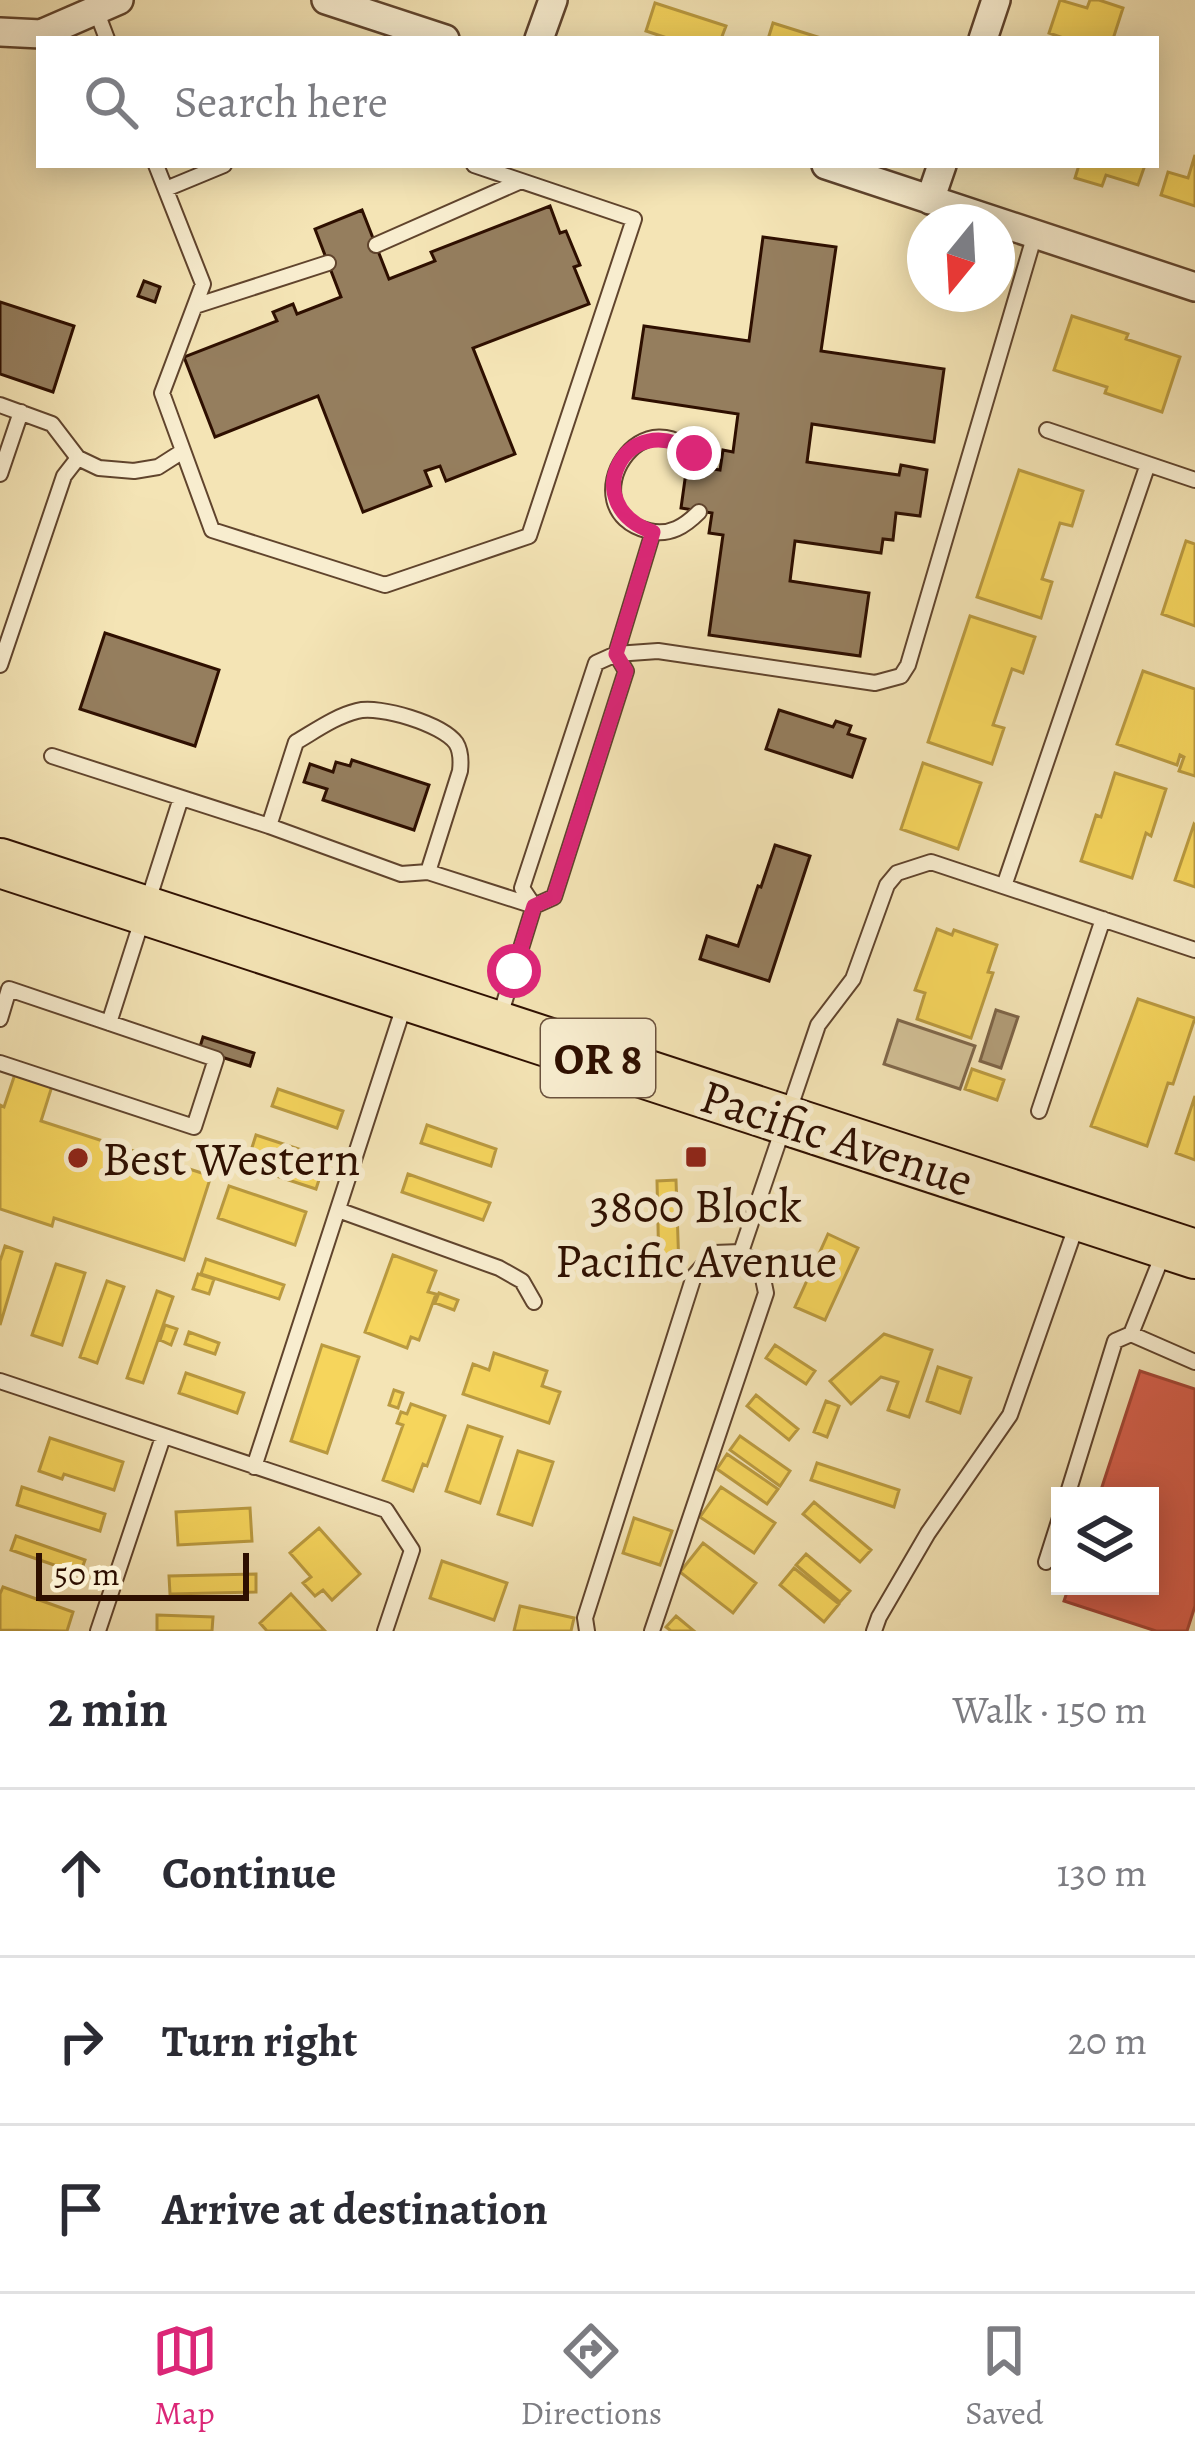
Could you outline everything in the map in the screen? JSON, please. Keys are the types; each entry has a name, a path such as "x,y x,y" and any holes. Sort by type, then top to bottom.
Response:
{"highway":[{"name":"Pacific Avenue","path":"0,863 1180,1250"}],"street":[{"path":"326,0 436,36"},
{"path":"540,36 553,0"},
{"path":"984,36 996,0"},
{"path":"0,32 41,34 108,5"},
{"path":"835,168 1195,287"},
{"path":"930,200 941,168"}],"lane":[{"path":"107,36 108,5"},
{"path":"158,168 203,284 162,393 212,530 385,585 529,536 634,220 494,168"},
{"path":"166,188 216,168"},
{"path":"376,245 521,181"},
{"path":"534,906 522,888 596,663 616,654 658,651 875,683 901,676 1035,234"},
{"path":"195,306 328,262"},
{"path":"0,405 52,424 78,458 99,468 158,467 184,451"},
{"path":"0,474 21,412"},
{"path":"1047,430 1195,480"},
{"path":"700,512 671,531 636,526 622,515 614,499 613,481 629,450 662,438 679,442 704,467"},
{"path":"0,665 64,476 78,458"},
{"path":"1004,886 1148,464"},
{"path":"52,756 401,874 428,872 534,906 554,897 626,671 616,654 653,532"},
{"path":"269,826 296,742 357,711 376,709 425,723 457,745 461,759 428,872"},
{"path":"109,1023 182,798"},
{"path":"741,1252 818,1025 853,979 887,885 897,873 931,862 1195,950"},
{"path":"497,1025 534,906"},
{"path":"1039,1112 1103,919"},
{"path":"0,1018 9,989 216,1059 194,1127 0,1063"},
{"path":"254,1467 408,996"},
{"path":"338,1210 500,1268 522,1281 534,1302"},
{"path":"874,1631 928,1533 1010,1414 1080,1216"},
{"path":"1070,1487 1115,1341 1131,1334 1180,1250"},
{"path":"586,1631 585,1618 694,1276 714,1252 741,1252 760,1264 766,1293 652,1631"},
{"path":"1131,1334 1195,1362"},
{"path":"0,1381 386,1510 412,1550 385,1631"},
{"path":"98,1631 163,1437"},
{"path":"1046,1562 1051,1546"}],"shaded area":[{"path":"996,1010 1018,1017 1001,1068 980,1061"},
{"path":"898,1020 975,1046 960,1089 884,1064"}],"building: Homes":[{"path":"1060,0 1087,8 1090,0 1099,0 1123,8 1114,36 1049,33"},
{"path":"655,3 726,26 722,36 661,36 646,31"},
{"path":"773,23 814,36 769,36"},
{"path":"1195,155 1195,206 1161,195 1168,172 1188,178"},
{"path":"1078,168 1144,168 1138,185 1106,175 1102,186 1075,178"},
{"path":"1072,316 1180,357 1162,412 1054,370"},
{"path":"1019,470 1083,491 1072,526 1060,523 1042,579 1052,582 1041,618 977,597"},
{"path":"1186,541 1195,544 1195,626 1162,614"},
{"path":"970,616 1035,637 1023,673 1012,669 993,725 1004,728 992,764 928,742"},
{"path":"1143,671 1195,689 1195,776 1179,771 1184,757 1180,755 1177,765 1117,744"},
{"path":"923,763 981,783 958,849 901,829"},
{"path":"1115,773 1166,789 1132,878 1081,861"},
{"path":"1195,825 1195,887 1175,880"},
{"path":"937,929 997,945 988,972 993,973 971,1038 917,1019 925,993 915,990"},
{"path":"1138,999 1195,1018 1147,1146 1091,1126"},
{"path":"972,1069 1004,1080 997,1100 965,1089"},
{"name":"Best Western","path":"16,1071 53,1083 41,1121 211,1176 184,1260 54,1218 52,1226 0,1209 0,1105 4,1107"},
{"path":"278,1089 343,1111 337,1128 272,1106"},
{"path":"1195,1096 1195,1160 1176,1153"},
{"path":"427,1125 496,1149 491,1166 421,1143"},
{"path":"256,1135 326,1158 316,1189 246,1166"},
{"path":"408,1174 490,1203 483,1220 402,1192"},
{"path":"676,1180 679,1269 659,1270 657,1181"},
{"path":"229,1186 306,1212 295,1245 218,1218"},
{"path":"828,1234 858,1248 825,1320 795,1307"},
{"path":"5,1246 22,1252 0,1325 0,1261"},
{"path":"393,1255 436,1271 428,1292 436,1294 419,1340 411,1337 407,1348 365,1332"},
{"path":"206,1259 284,1285 279,1299 201,1274"},
{"path":"56,1264 85,1273 62,1345 32,1335"},
{"path":"198,1274 214,1279 209,1294 193,1289"},
{"path":"107,1281 124,1287 97,1363 80,1357"},
{"path":"157,1291 173,1297 143,1383 127,1378"},
{"path":"439,1293 458,1300 454,1310 435,1303"},
{"path":"165,1325 177,1329 171,1345 160,1340"},
{"path":"189,1332 219,1343 215,1354 185,1344"},
{"path":"884,1334 932,1350 909,1417 888,1410 898,1382 881,1377 851,1404 830,1381"},
{"path":"322,1345 359,1357 327,1453 291,1441"},
{"path":"775,1345 815,1371 806,1384 766,1358"},
{"path":"494,1353 547,1371 542,1386 560,1392 549,1423 463,1394 473,1364 489,1370"},
{"path":"938,1367 971,1378 960,1413 927,1401"},
{"path":"186,1373 244,1393 237,1413 179,1393"},
{"path":"394,1390 403,1393 398,1408 389,1405"},
{"path":"756,1395 798,1429 789,1440 747,1406"},
{"path":"826,1401 839,1406 827,1437 814,1432"},
{"path":"411,1404 445,1416 413,1491 383,1480 403,1425 397,1423 401,1412 407,1414"},
{"path":"468,1426 502,1437 480,1503 446,1491"},
{"path":"740,1436 790,1471 780,1486 730,1450"},
{"path":"50,1438 123,1462 114,1490 39,1471"},
{"path":"518,1451 553,1462 532,1525 498,1514"},
{"path":"727,1454 778,1489 767,1504 717,1469"},
{"path":"817,1463 899,1490 894,1507 811,1480"},
{"path":"22,1487 105,1514 100,1531 17,1505"},
{"path":"721,1487 775,1523 754,1553 700,1517"},
{"path":"814,1502 871,1550 860,1562 803,1514"},
{"path":"250,1508 252,1541 178,1545 176,1512"},
{"path":"634,1518 672,1531 660,1565 623,1553"},
{"path":"319,1528 360,1574 332,1600 323,1590 315,1596 303,1583 311,1577 290,1553"},
{"path":"16,1536 85,1560 80,1574 11,1550"},
{"path":"703,1543 756,1583 733,1613 680,1572"},
{"path":"806,1554 850,1591 840,1602 796,1565"},
{"path":"442,1561 507,1583 494,1620 430,1598"},
{"path":"794,1568 839,1604 824,1622 780,1585"},
{"path":"256,1574 256,1592 170,1594 169,1576"},
{"path":"3,1587 73,1612 67,1631 0,1630"},
{"path":"291,1594 325,1631 267,1631 260,1623"},
{"path":"520,1606 574,1618 571,1631 514,1631"},
{"path":"157,1615 213,1617 212,1631 157,1631"},
{"path":"676,1616 694,1631 666,1627"}],"building: Shops":[{"path":"1140,1371 1195,1389 1195,1606 1187,1631 1156,1631 1064,1601 1066,1595 1159,1595 1159,1487 1102,1487"}],"building: Other":[{"path":"550,206 580,265 574,267 589,304 473,348 515,454 446,481 440,466 425,471 431,486 363,512 318,396 215,437 184,357 277,321 273,312 293,304 297,314 341,297 315,229 362,210 389,279 435,261 431,252"},
{"path":"763,237 836,247 821,351 944,369 934,442 812,424 807,462 899,475 901,465 927,470 920,516 896,513 893,540 883,539 881,553 795,541 790,581 869,593 860,656 709,635 723,535 709,533 712,513 681,508 687,465 720,470 723,450 733,452 738,414 633,398 644,326 749,341"},
{"path":"144,281 160,287 155,302 138,296"},
{"path":"0,302 74,326 53,392 0,374"},
{"path":"105,633 219,670 195,746 80,709"},
{"path":"779,710 833,727 836,721 851,726 848,734 865,739 852,777 766,749"},
{"path":"352,760 429,785 414,830 323,800 327,789 304,782 310,764 333,772 336,762 350,766"},
{"path":"775,845 810,856 769,981 700,959 707,936 738,946"},
{"path":"203,1037 254,1053 250,1066 199,1050"}],"place":[{"name":"3800 Block Pacific Avenue","path":"696,1157"},
{"name":"Best Western","path":"78,1158"}],"route":[{"path":"514,971 534,906 554,897 626,671 616,654 653,532 622,515 614,499 618,464 644,441 662,438 694,453"}]}
